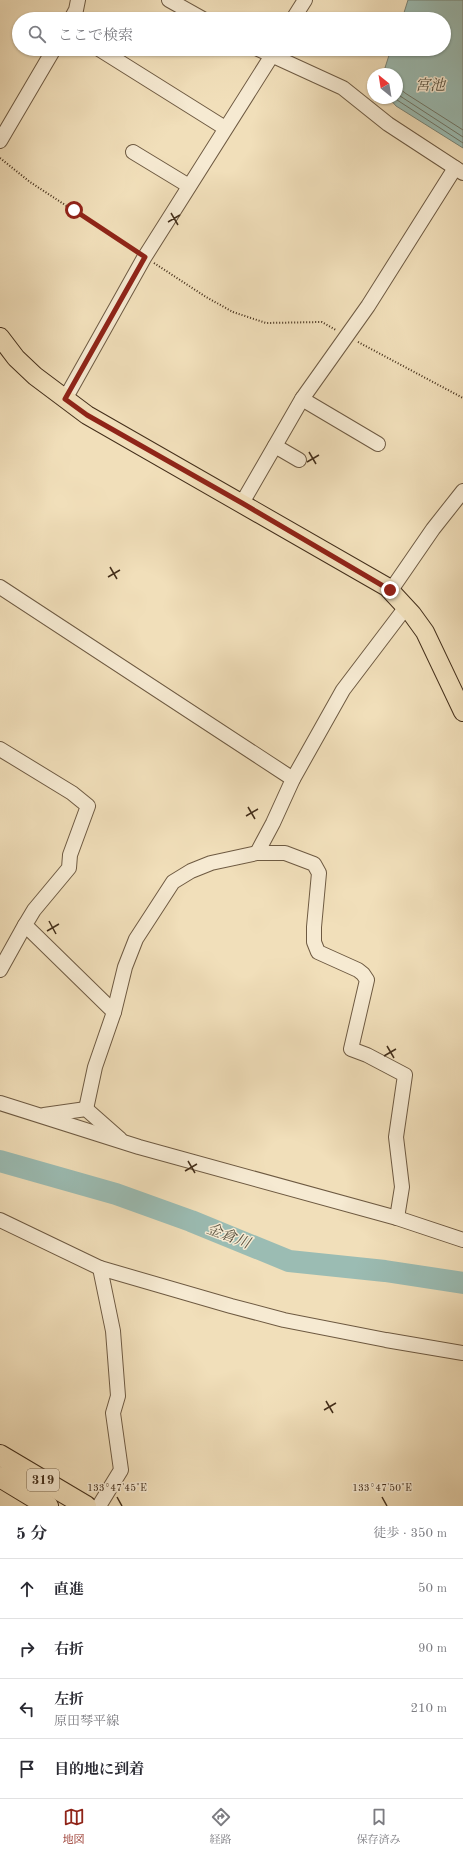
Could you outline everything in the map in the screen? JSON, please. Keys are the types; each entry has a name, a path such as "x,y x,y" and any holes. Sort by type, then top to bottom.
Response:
{"highway":[{"name":"319","path":"0,1455 86,1506"},
{"name":"319","path":"0,1477 48,1506"}],"main road":[{"path":"0,337 16,358 35,376 87,415 242,503 390,590 406,607 425,632 463,712"}],"street":[{"path":"75,12 78,0"},
{"path":"169,0 190,12"},
{"path":"297,12 304,0"},
{"path":"0,141 50,56"},
{"path":"110,56 225,128"},
{"path":"65,399 145,257 225,128 272,56"},
{"path":"242,503 302,399 368,306 459,171 388,124 343,88 280,56"},
{"path":"133,152 189,186"},
{"path":"302,399 338,427 378,444"},
{"path":"275,446 299,460"},
{"path":"390,590 433,529 463,491"},
{"path":"0,587 293,779"},
{"path":"257,853 273,823 293,779 343,690 406,607"},
{"path":"0,749 72,793 88,806 70,855 69,868 34,910 0,970"},
{"path":"86,1109 95,1067 114,1012 125,967 136,938 173,882 191,871 211,863 257,853 285,853 314,864 319,873 314,927 314,942 318,952 358,970 367,980 351,1049 367,1055 406,1075 396,1137 402,1187 397,1218"},
{"path":"25,925 114,1012"},
{"path":"0,1103 123,1142 397,1218 463,1240"},
{"path":"39,1116 86,1109"},
{"path":"86,1109 123,1142"},
{"path":"0,1220 100,1268 231,1306 284,1320 463,1353"},
{"path":"99,1506 121,1470 113,1413 118,1396 113,1331 100,1268"}],"path":[{"path":"0,158 30,182 206,297 233,312 266,323 322,322 463,398"}],"water":[{"name":"宮池","path":"408,0 463,0 463,148 396,106 394,104 403,104 403,68 385,68 389,56 451,56 451,12 404,12"}],"waterway":[{"name":"金倉川","path":"0,1161 116,1194 191,1221 289,1261 385,1271 463,1283"}],"route":[{"path":"74,210 145,257 84,362 65,399 87,415 242,503 390,590"}]}
